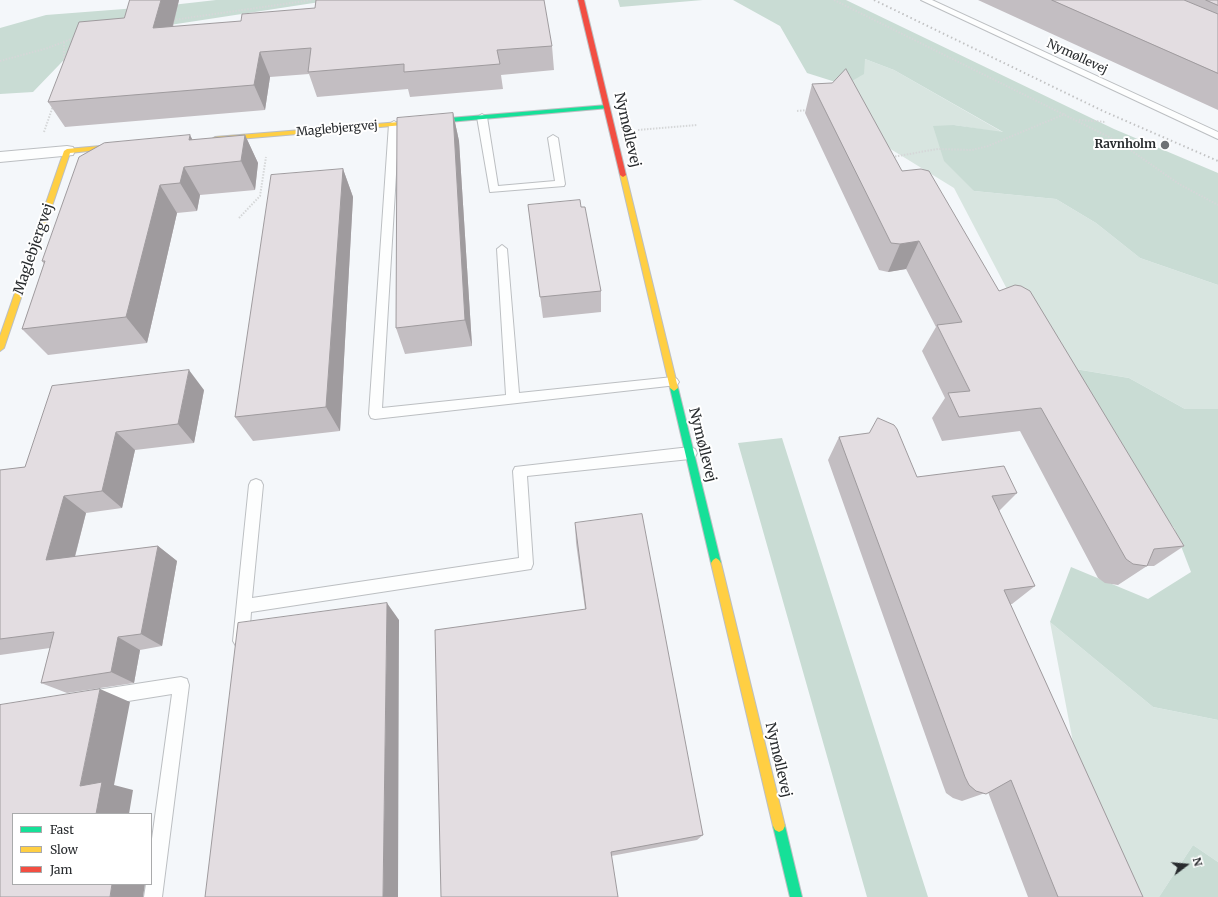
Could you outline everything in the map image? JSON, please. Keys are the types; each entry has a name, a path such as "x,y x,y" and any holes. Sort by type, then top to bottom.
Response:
{"street":[{"name":"Nymøllevej","path":"581,0 796,897"},
{"name":"Maglebjergvej","path":"207,140 607,107"},
{"path":"0,157 129,146"},
{"name":"Maglebjergvej","path":"0,348 67,151"}],"lane":[{"name":"Nymøllevej","path":"925,0 1218,136"},
{"path":"482,117 494,190 560,184 553,138"},
{"path":"394,124 376,414 672,382"},
{"path":"502,249 513,399"},
{"path":"0,314 12,313"},
{"path":"245,606 526,564 520,471 690,453"},
{"path":"240,654 256,485"},
{"path":"79,701 181,685 154,897"}],"path":[{"path":"168,21 312,0"},
{"path":"834,0 1066,114 1118,142 1150,162 1180,185 1205,200 1218,205"},
{"path":"0,61 64,42 78,36"},
{"path":"63,69 65,56 64,42"},
{"path":"38,153 55,102"},
{"path":"797,111 814,110"},
{"path":"886,157 938,149 972,150 988,146 1066,114"},
{"path":"1076,120 1106,122"},
{"path":"613,132 697,125"},
{"path":"239,218 260,196 269,134"}],"shaded area":[{"path":"865,59 894,70 1004,133 954,125 974,191 1056,199 1096,223 1140,258 1218,285 1218,409 1185,409 1129,378 1069,368 1020,314 954,188 884,145 845,85"},
{"path":"1050,622 1153,707 1218,720 1218,862 1193,845 1159,897 1124,897 1077,763"}],"green space":[{"path":"216,0 333,0 85,38 33,92 0,94 0,28 46,15 163,6"},
{"path":"618,0 703,0 620,7"},
{"path":"733,0 846,0 1114,129 1218,173 1218,285 1140,258 1096,223 1056,199 974,191 944,161 933,126 954,125 1003,132 894,70 865,59 864,74 845,85 807,73 780,26"},
{"path":"1069,368 1129,378 1185,409 1218,409 1218,720 1153,707 1050,622 1071,567 1148,599 1191,572 1174,528 1123,466"},
{"path":"782,438 928,897 867,897 738,443"},
{"path":"1193,845 1218,862 1218,897 1159,897"}],"building":[{"path":"130,0 161,0 153,28 241,21 242,14 315,8 316,0 544,0 552,46 497,50 500,64 404,72 404,64 308,72 311,48 260,52 254,85 48,102 79,22 124,18"},
{"path":"1052,0 1184,0 1218,14 1218,73"},
{"path":"1206,0 1218,0 1218,5"},
{"path":"846,69 902,171 921,169 929,171 999,291 1015,285 1021,286 1030,291 1184,546 1154,549 1147,566 1133,564 1126,559 1041,408 959,417 948,393 970,391 937,325 962,322 919,241 900,244 891,243 812,84 832,83"},
{"path":"453,113 465,320 396,328 397,118"},
{"path":"190,135 189,140 245,135 241,161 184,167 180,183 160,185 126,317 22,329 45,261 42,261 79,157 104,143"},
{"path":"343,169 326,407 235,417 271,175"},
{"path":"580,200 581,207 585,207 601,291 540,297 528,205"},
{"path":"189,370 178,424 116,432 102,491 64,496 46,560 158,546 141,634 118,637 111,672 41,683 54,632 0,639 0,470 25,467 52,386"},
{"path":"878,418 894,425 897,429 917,477 1004,466 1017,493 992,496 1035,586 1004,590 1143,897 1058,897 1011,780 986,794 976,791 969,785 839,437 869,433"},
{"path":"642,514 703,835 611,852 618,897 441,897 435,630 586,609 575,523"},
{"path":"387,603 383,897 205,897 238,623"},
{"path":"100,689 80,786 102,782 96,813 12,813 12,885 112,885 110,897 0,897 0,705"}],"railway":[{"path":"874,0 1103,111 1218,161"}],"traffic: fast":[{"path":"437,121 607,107"},
{"path":"674,388 716,563"},
{"path":"779,826 796,897"}],"traffic: slow":[{"path":"215,139 437,121"},
{"path":"0,348 67,151 123,146"},
{"path":"623,175 674,388"},
{"path":"716,563 779,826"}],"traffic: jam":[{"path":"581,0 623,175"}],"place":[{"name":"Ravnholm","path":"1165,145"}]}
